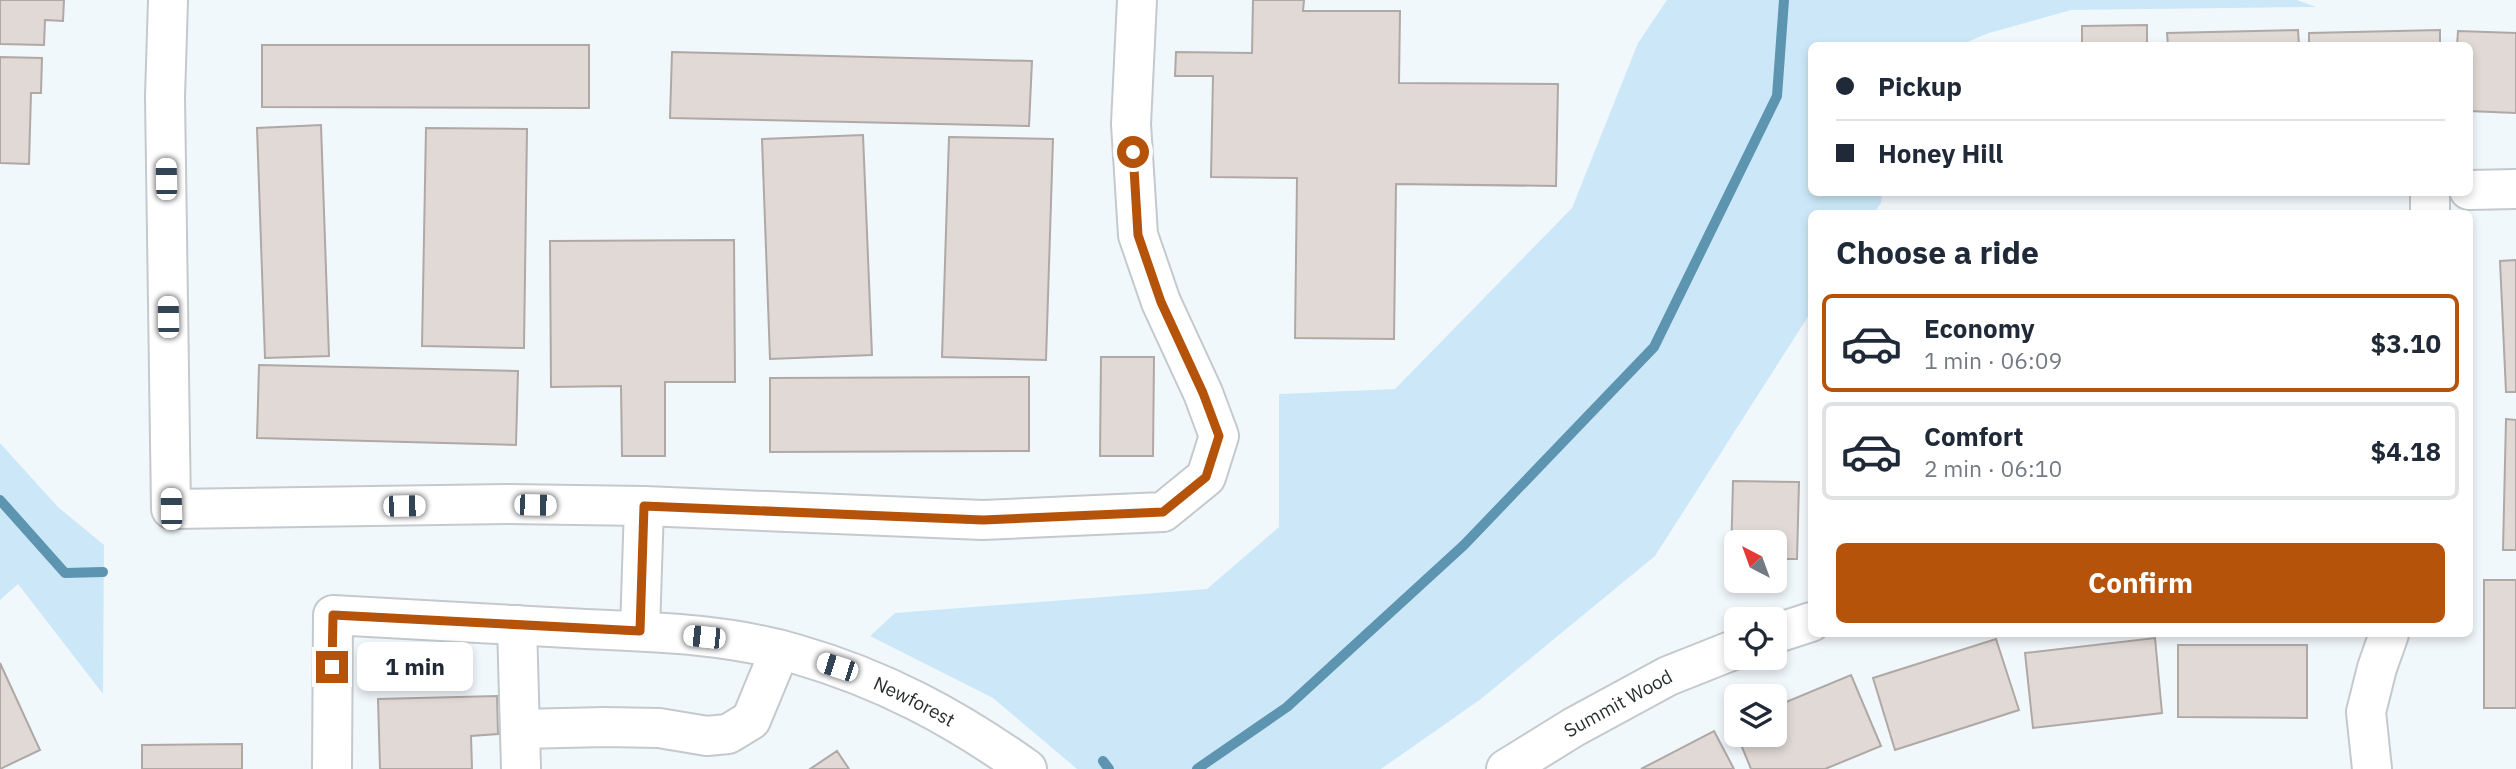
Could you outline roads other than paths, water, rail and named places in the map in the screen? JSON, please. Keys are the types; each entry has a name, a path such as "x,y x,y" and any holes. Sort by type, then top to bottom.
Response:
{"street":[{"path":"168,0 165,97 171,509 644,506 983,520 1163,512 1206,477 1219,436 1203,393 1161,302 1138,235 1131,124 1137,0"},
{"path":"2473,190 2516,189"},
{"path":"640,631 644,506"},
{"name":"Newforest","path":"332,769 333,615 640,631 727,639 780,650 859,674 922,702 981,736 1027,769"},
{"path":"1787,630 1808,623"},
{"path":"517,625 521,769"},
{"path":"2372,769 2366,712 2388,637"},
{"path":"520,729 618,727 659,728 706,736 728,734 751,720 780,650"},
{"name":"Summit Wood","path":"1506,769 1574,727 1668,676 1724,654"}],"waterway":[{"path":"1197,769 1287,707 1464,545 1654,347 1777,96 1784,0"},
{"path":"0,500 65,573 103,572"},
{"path":"1103,761 1109,769"}]}
